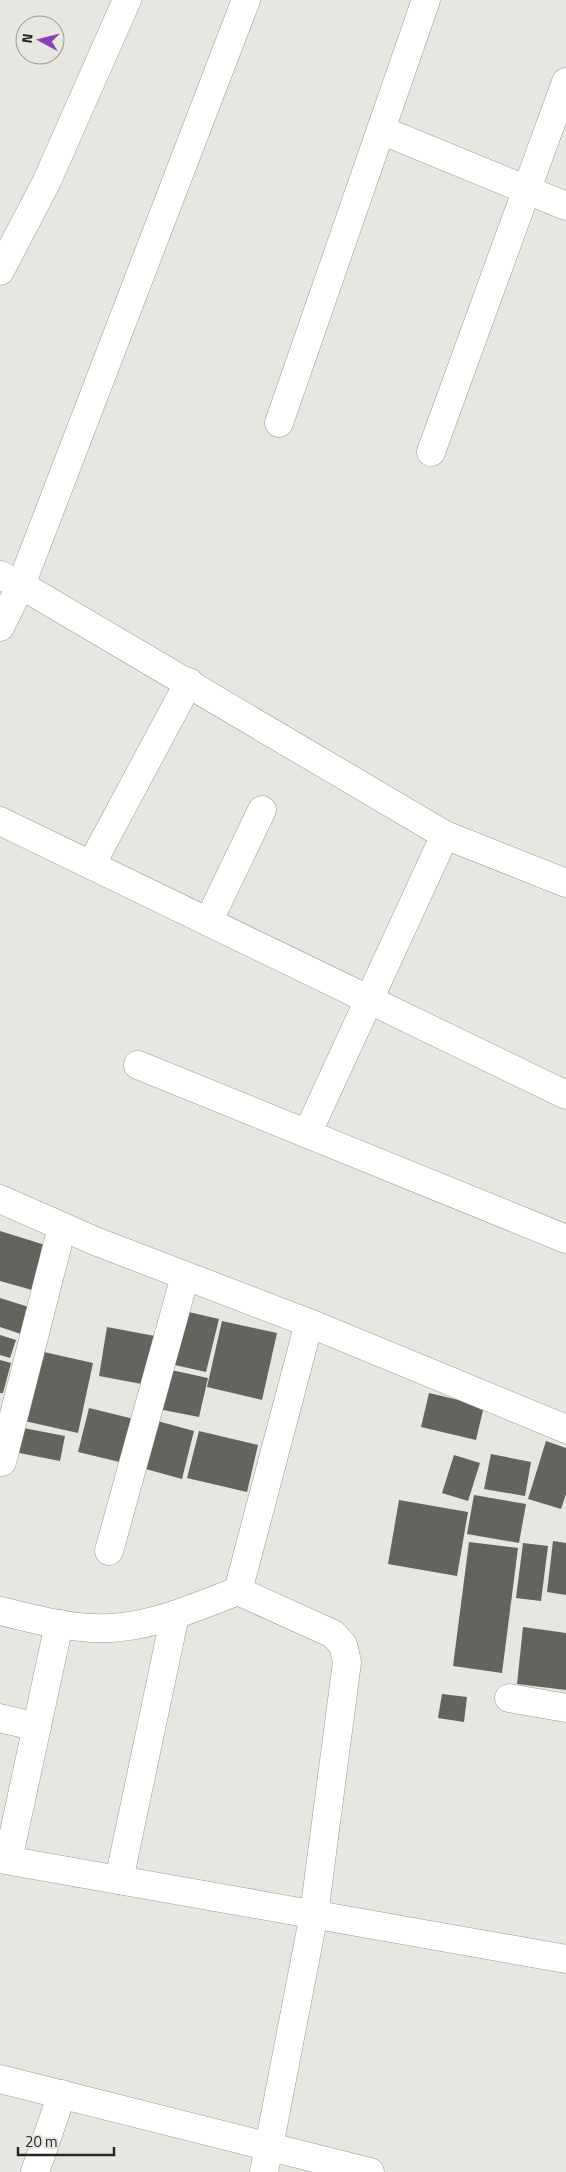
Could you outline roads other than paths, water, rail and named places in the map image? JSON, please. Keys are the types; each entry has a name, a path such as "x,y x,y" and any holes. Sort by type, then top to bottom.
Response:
{"street":[{"path":"0,271 46,183 126,0"},
{"path":"0,628 11,580 246,0"},
{"path":"279,423 426,0"},
{"path":"431,452 566,82"},
{"path":"381,130 566,206"},
{"path":"11,580 189,682 445,835 566,884"},
{"path":"91,865 189,682"},
{"path":"208,922 262,810"},
{"path":"0,821 566,1095"},
{"path":"307,1134 445,835"},
{"path":"138,1066 566,1239"},
{"path":"0,1199 62,1227 185,1276 309,1322 566,1428"},
{"path":"2,1462 62,1227"},
{"path":"109,1550 185,1276"},
{"path":"238,1591 309,1322"},
{"path":"0,1611 59,1624 108,1628 137,1625 175,1615 238,1591 333,1634 343,1645 347,1662 314,1914 267,2159"},
{"path":"119,1880 175,1615"},
{"path":"59,1624 37,1727 4,1860 566,1959"},
{"path":"509,1698 566,1708"},
{"path":"0,1718 37,1727"},
{"path":"0,2079 62,2094 267,2159 370,2172"},
{"path":"35,2172 62,2094"}]}
